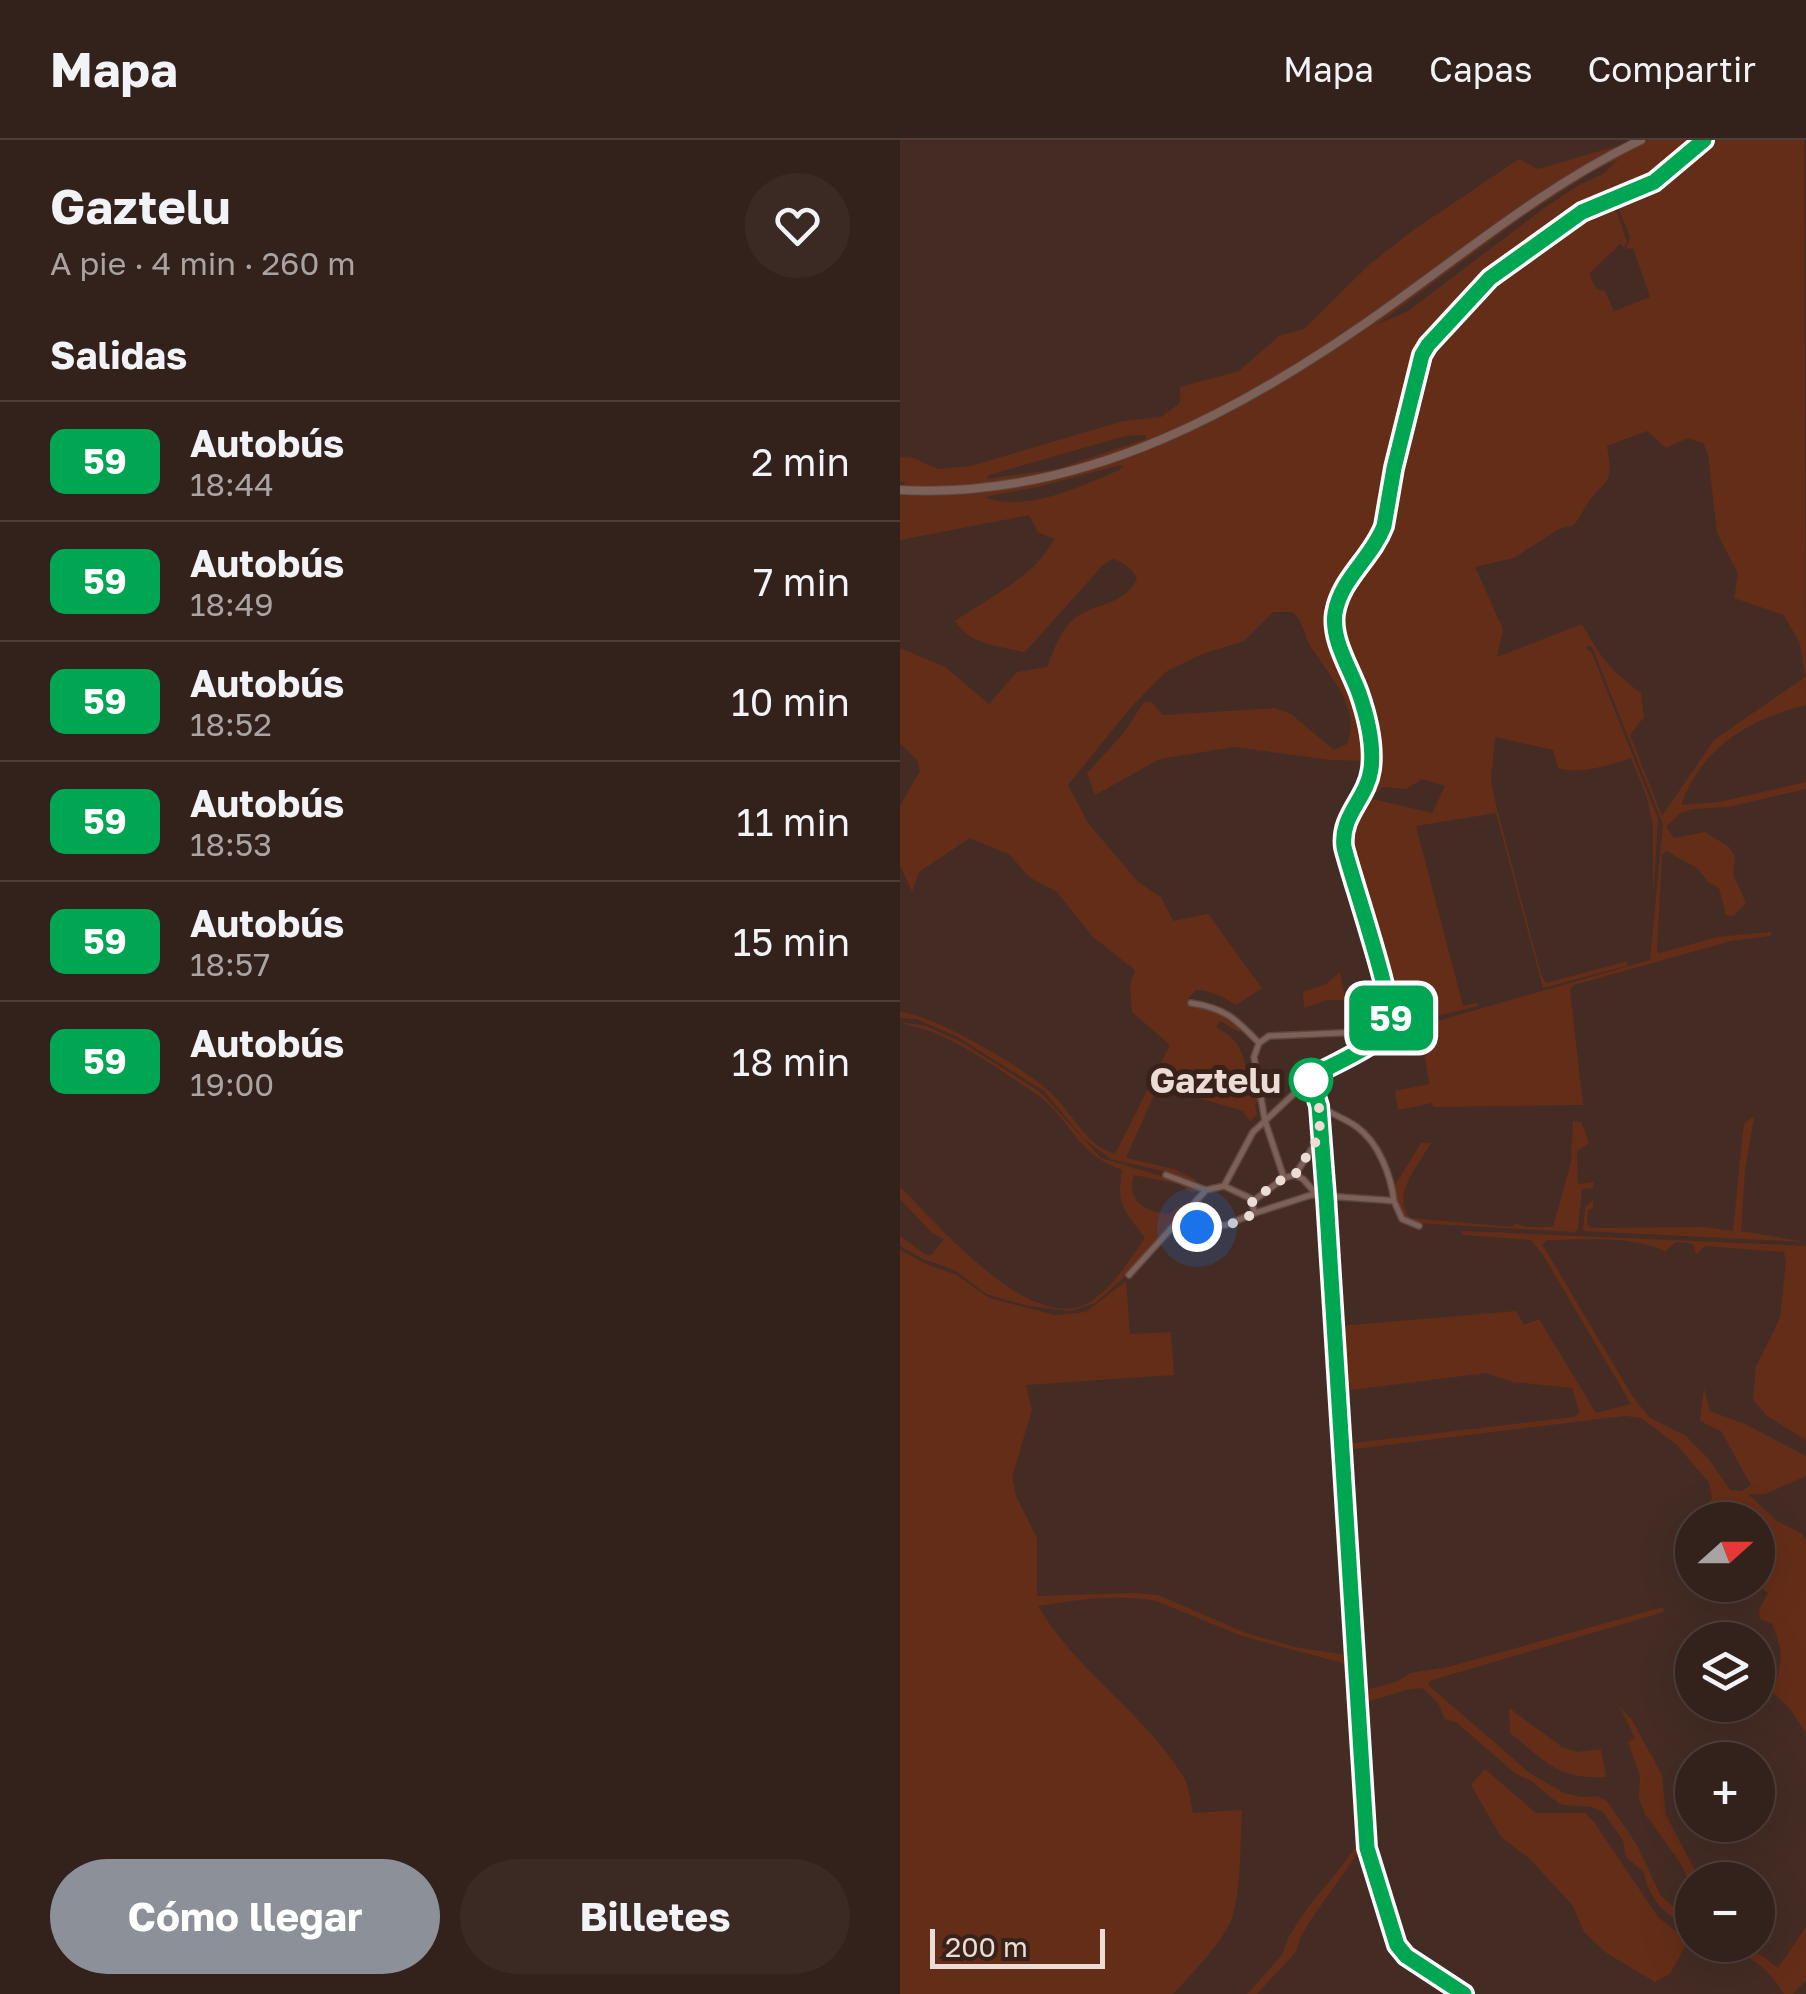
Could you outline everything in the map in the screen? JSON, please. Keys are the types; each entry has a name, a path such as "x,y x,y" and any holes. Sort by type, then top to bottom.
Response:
{"street":[{"path":"900,490 976,488 1036,480 1114,458 1186,429 1316,357 1530,204 1641,140"},
{"path":"1224,1186 1254,1132 1265,1121 1316,1074 1388,1030 1391,1013 1386,990 1344,847 1344,826 1368,782 1371,757 1365,715 1339,644 1334,616 1347,582 1384,526 1422,355 1490,278 1582,212 1654,182 1704,140"},
{"path":"1191,1003 1228,1013 1260,1044"},
{"path":"1284,1178 1265,1121 1254,1057 1260,1044 1269,1036 1388,1030"},
{"path":"1311,1080 1319,1106 1326,1197 1367,1848 1397,1945 1406,1956 1464,1994"},
{"path":"1319,1106 1363,1132 1383,1163 1402,1218 1419,1226"},
{"path":"1295,1175 1320,1135"},
{"path":"1166,1175 1206,1190"},
{"path":"1252,1201 1284,1178 1295,1175 1318,1196"},
{"path":"1128,1275 1206,1190 1224,1186 1244,1193 1252,1201 1255,1213"},
{"path":"1167,1229 1226,1225 1311,1195 1394,1201"}],"shaded area":[{"path":"1650,140 1699,140 1663,173 1633,191 1578,211 1492,273 1426,344 1417,363 1392,463 1381,528 1344,582 1332,617 1333,634 1361,711 1369,748 1367,778 1346,814 1341,840 1376,966 1373,967 1349,895 1338,839 1339,823 1363,778 1367,761 1234,747 1160,759 1095,795 1087,773 1122,735 1144,702 1151,702 1163,715 1274,708 1291,714 1334,750 1347,744 1347,704 1292,612 1273,612 1244,641 1202,654 1167,671 1131,707 1068,785 1088,823 1138,882 1161,897 1173,921 1208,914 1262,988 1236,1005 1202,990 1196,990 1188,999 1206,1010 1224,1009 1245,1030 1239,1032 1220,1021 1216,1027 1234,1041 1247,1074 1254,1074 1259,1101 1255,1104 1257,1115 1250,1121 1243,1111 1158,1086 1126,1158 1174,1169 1196,1180 1195,1183 1111,1159 1084,1139 1044,1091 956,1036 916,1019 900,1018 900,1012 934,1022 1020,1069 1049,1091 1095,1143 1115,1154 1170,1045 1132,1012 1130,985 1135,970 1093,937 1057,892 1029,877 1010,855 970,838 919,872 912,892 900,865 900,806 920,771 917,760 900,743 900,648 945,667 989,704 1017,672 1047,667 1058,640 1076,617 1125,594 1137,579 1127,566 1113,559 1104,564 1025,652 986,643 969,635 955,621 1023,576 1054,539 1038,532 1029,515 900,540 900,495 972,493 1042,481 1110,462 1176,437 1302,370 1544,199 1584,175","holes":["1619,159 1603,174 1544,208 1408,311 1376,325 1523,217","1123,466 1119,470 1053,496 1017,502 984,497"]},
{"path":"1708,140 1804,140 1806,705 1766,718 1730,738 1701,767 1681,805 1719,802 1806,782 1806,789 1728,807 1693,809 1680,813 1666,827 1674,838 1705,832 1729,847 1735,856 1733,874 1746,903 1733,916 1726,915 1719,888 1709,883 1697,868 1666,851 1662,855 1657,951 1717,937 1772,932 1770,936 1731,941 1574,985 1570,990 1583,1105 1433,1107 1432,1103 1398,1110 1395,1091 1429,1084 1420,1026 1650,960 1663,824 1592,647 1588,646 1658,819 1653,897 1653,825 1631,758 1595,768 1567,770 1558,768 1553,750 1495,737 1491,780 1546,983 1628,961 1626,966 1543,988 1496,813 1416,826 1463,1006 1478,1006 1403,1024 1396,1019 1345,840 1346,826 1371,781 1369,718 1343,650 1337,619 1347,587 1380,541 1418,376 1449,326 1472,300 1527,252 1556,231 1609,203 1618,214 1627,242 1590,273 1593,283 1605,291 1614,311 1650,297 1633,248 1626,249 1630,237 1617,205 1665,179","holes":["1647,431 1666,448 1688,438 1703,443 1708,454 1717,533 1738,574 1734,598 1784,615 1800,644 1805,677 1714,740 1662,816 1630,735 1644,717 1641,693 1607,663 1582,624 1497,657 1503,629 1475,567 1514,558 1559,529 1574,525 1607,480 1607,446","1422,779 1445,786 1432,813 1368,798 1382,787 1406,789"]},
{"path":"1617,146 1486,231 1293,366 1226,405 1155,439 1081,465 1036,475 969,484 900,486 906,483 900,481 900,457 938,469 971,466 1123,421 1161,417 1180,403 1180,387 1239,371 1279,336 1304,329 1370,264 1519,159 1538,169","holes":["1146,435 1146,439 1057,469 987,479 989,475 1125,436"]},
{"path":"1340,972 1345,1000 1327,1000 1304,1008 1303,992 1326,984"},
{"path":"900,1022 926,1026 961,1042 1040,1092 1101,1158 1194,1186 1199,1191 1192,1193 1179,1184 1134,1175 1135,1198 1145,1207 1168,1214 1186,1203 1187,1206 1128,1274 1095,1303 1071,1311 1028,1306 986,1294 956,1271 921,1258 900,1246 900,1236 926,1255 931,1255 944,1239 932,1233 900,1199 900,1187 984,1268 1034,1301 1059,1308 1082,1306 1101,1294 1145,1238 1123,1207 1122,1170 1106,1163 1083,1145 1048,1103 961,1046"},
{"path":"1754,1117 1741,1231 1806,1242 1583,1231 1585,1207 1593,1200 1587,1224 1591,1228 1705,1227 1733,1231 1743,1131 1745,1122"},
{"path":"1573,1121 1581,1122 1589,1143 1577,1151 1578,1184 1594,1182 1593,1188 1582,1189 1575,1232 1416,1223 1399,1210 1394,1187 1421,1143 1431,1143 1405,1190 1403,1199 1410,1218 1553,1227 1571,1162"},
{"path":"1462,1231 1806,1246 1806,1440 1767,1416 1753,1400 1756,1367 1780,1318 1784,1252 1705,1246 1696,1254 1693,1244 1676,1242 1665,1251 1607,1240 1547,1240 1542,1244 1633,1397 1649,1417 1686,1436 1708,1458 1730,1490 1741,1491 1751,1485 1721,1431 1700,1421 1704,1388 1710,1411 1747,1425 1806,1456 1806,1476 1765,1494 1748,1494 1757,1502 1709,1502 1712,1499 1709,1483 1677,1445 1641,1418 1625,1416 1346,1450 1362,1675 1369,1689 1396,1682 1410,1673 1448,1667 1663,1607 1664,1612 1429,1681 1428,1685 1531,1774 1564,1793 1597,1796 1607,1801 1637,1845 1661,1896 1675,1908 1675,1918 1655,1900 1644,1872 1626,1857 1623,1840 1603,1812 1592,1807 1562,1805 1516,1774 1457,1723 1445,1719 1438,1703 1423,1688 1367,1702 1372,1837 1394,1922 1408,1948 1474,1994 1467,1994 1423,1966 1399,1944 1370,1853 1330,1242 1339,1326 1516,1311 1524,1325 1539,1319 1596,1413 1631,1404 1531,1240 1462,1235","holes":["1486,1373 1513,1382 1572,1388 1580,1413 1573,1417 1354,1443 1347,1440 1344,1391"]},
{"path":"900,1250 957,1275 989,1298 1055,1315 1086,1312 1126,1281 1130,1334 1171,1332 1174,1375 1026,1385 1032,1410 1012,1477 1016,1496 1037,1538 1037,1596 1158,1595 1246,1633 1295,1647 1346,1655 1350,1648 1331,1364 1335,1363 1369,1862 1394,1943 1402,1954 1460,1994 1397,1955 1361,1849 1314,1915 1296,1952 1257,1994 1247,1994 1282,1955 1308,1907 1359,1841 1352,1672 1342,1663 1242,1636 1156,1601 1112,1598 1038,1606 1071,1651 1167,1753 1185,1780 1193,1813 1242,1810 1238,1887 1228,1927 1173,1994 900,1994"},
{"path":"1775,1519 1801,1533 1806,1541 1806,1733 1775,1695 1780,1651 1775,1622 1760,1619 1763,1602 1775,1602"},
{"path":"1620,1707 1632,1720 1662,1775 1666,1815 1675,1832 1675,1842 1680,1842 1691,1862 1680,1862 1645,1814 1639,1798 1640,1776 1628,1742 1635,1738"},
{"path":"1509,1708 1562,1747 1577,1752 1601,1749 1606,1777 1564,1772 1543,1760 1510,1733"},
{"path":"1485,1769 1536,1813 1585,1813 1658,1917 1675,1931 1677,1962 1670,1974 1655,1982 1605,1952 1584,1932 1573,1906 1530,1859 1501,1837 1471,1785"},
{"path":"1806,1927 1806,1980 1793,1994 1784,1994 1755,1962 1770,1962 1778,1968"}],"bus line":[{"name":"59","path":"1464,1994 1406,1956 1397,1945 1367,1848 1326,1197 1319,1106 1311,1080 1371,1043 1388,1030 1392,1021 1344,847 1344,826 1368,782 1371,757 1365,715 1339,644 1334,616 1347,582 1384,526 1402,431 1428,345 1490,278 1582,212 1654,182 1704,140"}],"place":[{"name":"Gaztelu","path":"1311,1080"}],"route":[{"path":"1197,1227 1235,1223 1255,1213 1252,1201 1284,1178 1295,1175 1320,1135 1319,1106 1311,1080"}]}
